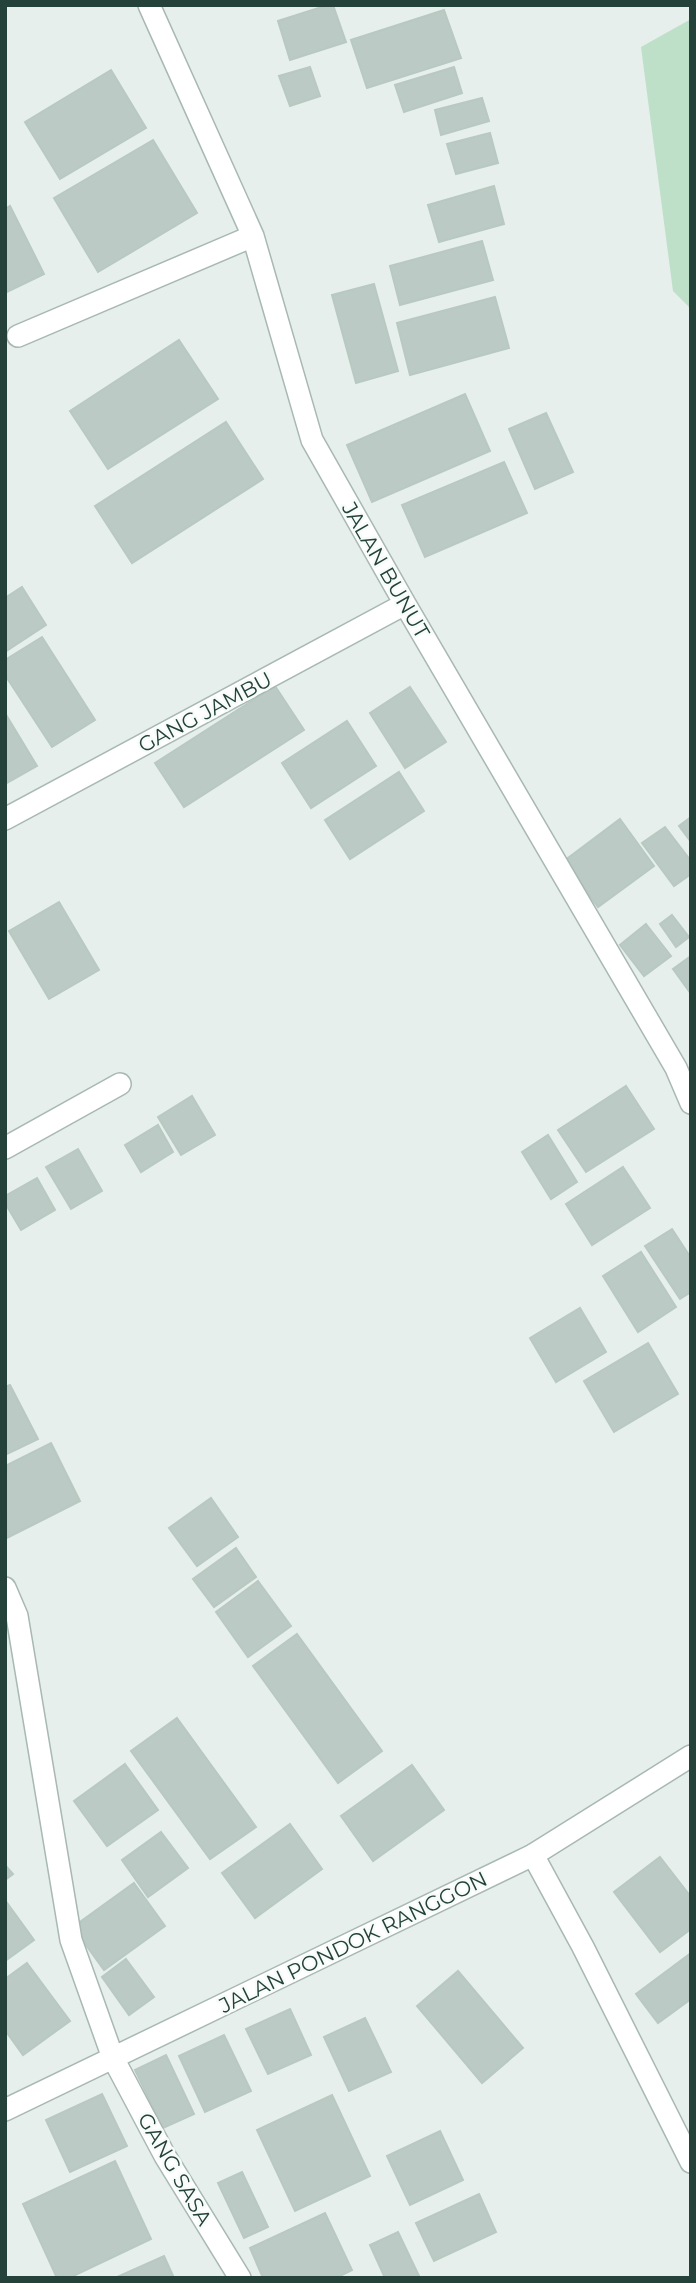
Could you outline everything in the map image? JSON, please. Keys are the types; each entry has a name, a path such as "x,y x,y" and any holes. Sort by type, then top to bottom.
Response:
{"street":[{"name":"JALAN BUNUT","path":"149,5 253,236 312,440 676,1068 691,1103"},
{"path":"18,336 253,236"},
{"name":"GANG JAMBU","path":"5,819 405,604"},
{"path":"5,1148 120,1084"},
{"name":"GANG SASA","path":"5,1588 17,1616 71,1940 113,2058 165,2156 240,2278"},
{"name":"JALAN PONDOK RANGGON","path":"5,2110 533,1855 691,1756"},
{"path":"533,1855 583,1947 691,2162"}],"green space":[{"path":"691,19 691,309 673,291 641,47"}],"building":[{"path":"333,5 346,42 290,60 278,21"},
{"path":"444,10 461,58 367,88 351,40"},
{"path":"310,67 320,96 290,106 279,76"},
{"path":"454,67 462,93 404,112 395,85"},
{"path":"111,70 146,128 60,179 25,122"},
{"path":"482,98 489,121 441,135 435,110"},
{"path":"490,133 498,163 456,174 447,144"},
{"path":"153,140 197,213 98,272 54,198"},
{"path":"494,186 504,224 439,242 428,205"},
{"path":"10,206 44,274 5,293 5,209"},
{"path":"482,241 493,280 400,305 390,266"},
{"path":"374,284 398,371 356,383 332,295"},
{"path":"495,297 509,348 410,375 397,323"},
{"path":"179,340 218,399 108,469 70,411"},
{"path":"465,394 490,451 372,502 347,445"},
{"path":"546,413 573,472 535,489 509,429"},
{"path":"226,422 263,479 132,563 95,506"},
{"path":"504,462 527,513 425,557 402,505"},
{"path":"22,587 46,625 5,652 5,598"},
{"path":"42,637 95,720 52,747 5,675 5,660"},
{"path":"275,686 304,730 184,807 155,763"},
{"path":"410,687 446,742 405,768 370,713"},
{"path":"5,713 37,766 5,784"},
{"path":"347,721 376,766 311,808 282,763"},
{"path":"399,772 424,811 350,859 325,820"},
{"path":"691,817 691,842 679,826"},
{"path":"620,819 654,866 598,907 564,861"},
{"path":"665,827 691,861 691,874 674,886 642,843"},
{"path":"59,902 99,970 49,999 9,931"},
{"path":"672,915 689,937 676,947 660,924"},
{"path":"646,924 671,956 644,976 620,945"},
{"path":"691,956 691,994 673,969"},
{"path":"626,1086 654,1129 586,1172 558,1130"},
{"path":"192,1096 215,1135 181,1155 158,1117"},
{"path":"158,1125 173,1152 141,1172 125,1145"},
{"path":"548,1135 577,1182 551,1199 522,1152"},
{"path":"78,1149 102,1191 71,1209 46,1167"},
{"path":"623,1167 650,1208 592,1245 566,1204"},
{"path":"37,1178 55,1210 21,1230 5,1203 5,1196"},
{"path":"672,1229 691,1258 691,1292 680,1299 645,1246"},
{"path":"641,1252 676,1307 638,1332 603,1276"},
{"path":"580,1308 606,1352 556,1382 530,1338"},
{"path":"648,1343 678,1394 614,1432 584,1381"},
{"path":"10,1385 38,1439 5,1455 5,1387"},
{"path":"51,1443 80,1501 7,1538 5,1466"},
{"path":"211,1498 238,1537 197,1566 169,1528"},
{"path":"236,1548 256,1577 214,1607 193,1579"},
{"path":"258,1581 291,1626 248,1657 216,1612"},
{"path":"297,1634 382,1751 338,1783 253,1666"},
{"path":"177,1718 256,1827 210,1859 131,1751"},
{"path":"125,1764 158,1810 107,1846 74,1801"},
{"path":"412,1765 444,1810 373,1861 341,1816"},
{"path":"290,1824 322,1869 255,1918 222,1873"},
{"path":"161,1832 188,1868 148,1897 122,1860"},
{"path":"660,1857 691,1897 691,1929 660,1952 614,1892"},
{"path":"5,1865 13,1874 5,1880"},
{"path":"134,1883 165,1926 104,1970 73,1927"},
{"path":"5,1900 34,1940 5,1961"},
{"path":"691,1953 691,1999 658,2023 636,1994"},
{"path":"126,1959 154,1997 129,2015 102,1977"},
{"path":"27,1963 70,2021 23,2055 5,2030 5,1979"},
{"path":"458,1971 523,2048 482,2083 417,2006"},
{"path":"290,2009 311,2055 268,2074 246,2029"},
{"path":"365,2018 391,2072 349,2091 324,2037"},
{"path":"224,2035 251,2091 205,2112 179,2056"},
{"path":"166,2055 194,2114 163,2128 135,2070"},
{"path":"102,2094 127,2146 70,2172 46,2120"},
{"path":"332,2095 370,2176 295,2211 257,2130"},
{"path":"440,2131 463,2180 410,2205 387,2156"},
{"path":"115,2161 151,2239 69,2278 57,2278 23,2204"},
{"path":"242,2172 268,2227 244,2238 218,2183"},
{"path":"479,2194 496,2232 434,2261 416,2223"},
{"path":"325,2213 352,2270 336,2278 263,2278 250,2248"},
{"path":"398,2232 420,2278 385,2278 370,2245"},
{"path":"164,2256 174,2278 115,2278"}]}
